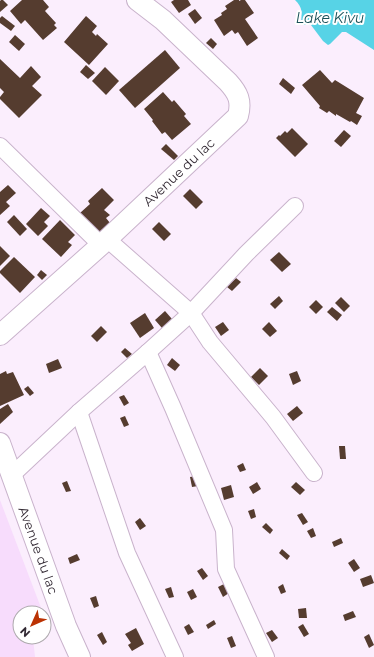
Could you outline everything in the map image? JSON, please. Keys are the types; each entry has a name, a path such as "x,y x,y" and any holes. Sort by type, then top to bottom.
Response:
{"main road":[{"name":"Avenue du lac","path":"0,335 104,242 238,116 240,107 239,98 235,90 163,20 137,0"},
{"name":"Avenue du lac","path":"0,443 66,626 80,657"}],"street":[{"path":"0,146 104,242 191,313 210,342 273,417 314,473"},
{"path":"12,474 79,412 191,313 246,254 295,206"},
{"path":"148,352 224,530 226,569 266,657"},
{"path":"79,412 127,553 174,657"}],"shaded area":[{"path":"0,500 40,605 12,605 12,645 34,645 35,657 0,657"}],"water":[{"name":"Lake Kivu","path":"295,0 374,0 374,50 346,32 342,32 328,45 323,41 311,25 303,25 301,23 301,10"}],"building":[{"path":"1,0 8,5 0,12 0,1"},
{"path":"22,0 43,0 49,7 45,11 56,23 54,25 57,28 43,40 25,20 21,24 10,11"},
{"path":"174,0 188,0 191,5 179,13 171,2"},
{"path":"234,0 245,0 254,13 245,19 258,38 247,46 238,32 235,34 232,30 224,36 214,20 222,15 221,13 227,9 225,6"},
{"path":"195,9 202,18 195,24 188,14"},
{"path":"2,16 15,26 11,31 0,23 0,18"},
{"path":"86,16 97,26 92,32 96,36 97,34 108,44 89,65 64,42"},
{"path":"15,35 25,44 19,51 9,42"},
{"path":"211,38 217,44 213,49 206,43"},
{"path":"165,50 180,68 135,108 119,90"},
{"path":"0,59 20,78 31,66 41,77 32,86 42,95 19,118 0,99 4,92 0,88"},
{"path":"86,65 95,73 88,79 80,72"},
{"path":"105,67 119,81 106,95 92,81"},
{"path":"320,70 332,83 335,80 364,98 356,113 362,116 357,125 336,114 336,116 329,111 327,113 319,108 320,106 302,85"},
{"path":"283,78 295,88 291,94 279,84"},
{"path":"163,92 172,102 174,100 186,114 184,116 191,124 172,140 165,132 162,134 144,109"},
{"path":"292,128 308,144 295,157 276,138 285,131 287,133"},
{"path":"344,130 351,136 341,147 334,141"},
{"path":"166,144 178,156 174,160 161,149"},
{"path":"8,185 16,193 6,202 10,206 0,215 0,192"},
{"path":"102,188 114,200 104,210 110,215 106,218 110,223 100,233 80,213 90,204 88,201"},
{"path":"190,189 203,202 196,209 183,196"},
{"path":"41,208 50,216 44,222 48,226 38,236 26,224"},
{"path":"14,215 27,229 20,236 7,222"},
{"path":"60,220 75,235 68,242 72,245 61,257 42,239"},
{"path":"159,222 171,234 164,241 152,229"},
{"path":"0,246 10,256 0,266"},
{"path":"279,252 291,264 282,272 270,260"},
{"path":"14,257 35,277 20,293 0,273 0,271"},
{"path":"41,270 47,275 42,280 37,275"},
{"path":"236,278 241,282 232,291 227,287"},
{"path":"279,296 283,301 275,309 270,304"},
{"path":"341,297 350,306 344,312 335,303"},
{"path":"316,300 323,307 316,314 309,307"},
{"path":"332,307 342,315 337,321 327,312"},
{"path":"165,311 172,319 162,328 155,320"},
{"path":"145,313 154,328 140,338 130,323"},
{"path":"223,322 229,330 221,336 215,327"},
{"path":"269,322 277,331 270,337 262,329"},
{"path":"101,326 107,332 97,342 91,336"},
{"path":"125,348 132,354 127,358 121,352"},
{"path":"172,358 180,365 175,371 167,365"},
{"path":"58,359 62,368 49,373 46,364"},
{"path":"260,368 268,376 259,385 251,377"},
{"path":"6,371 7,374 13,372 24,395 0,406 0,374"},
{"path":"297,371 301,381 293,385 289,374"},
{"path":"28,386 34,393 30,396 24,389"},
{"path":"124,395 129,403 124,406 119,397"},
{"path":"8,404 13,412 0,424 0,409"},
{"path":"297,406 303,413 293,421 287,414"},
{"path":"125,416 129,425 124,427 120,418"},
{"path":"339,446 345,446 346,459 340,459"},
{"path":"243,463 246,470 240,472 237,466"},
{"path":"196,476 198,486 192,487 190,477"},
{"path":"67,481 71,491 66,492 62,483"},
{"path":"257,482 261,489 253,494 249,487"},
{"path":"296,482 305,490 300,495 291,487"},
{"path":"231,485 234,497 224,500 221,488"},
{"path":"254,509 256,517 251,519 248,511"},
{"path":"302,513 308,522 303,525 297,515"},
{"path":"140,518 146,526 140,530 135,522"},
{"path":"266,523 273,530 270,534 262,527"},
{"path":"313,528 316,536 311,538 307,531"},
{"path":"341,538 343,543 334,547 332,542"},
{"path":"282,549 290,556 287,560 279,553"},
{"path":"77,554 80,560 70,564 68,558"},
{"path":"354,559 360,568 354,572 348,563"},
{"path":"202,568 208,576 203,580 197,571"},
{"path":"371,575 374,583 363,587 360,579"},
{"path":"224,584 229,593 223,597 218,587"},
{"path":"283,584 286,592 281,594 278,587"},
{"path":"171,587 174,597 169,598 165,589"},
{"path":"193,589 197,597 191,600 187,592"},
{"path":"96,596 99,606 94,608 90,598"},
{"path":"306,608 307,618 299,618 298,609"},
{"path":"353,611 356,617 345,621 343,615"},
{"path":"214,620 216,624 208,629 206,625"},
{"path":"189,624 194,632 188,635 184,627"},
{"path":"303,624 309,634 304,637 298,627"},
{"path":"136,628 144,644 132,651 128,645 131,643 125,634"},
{"path":"272,630 278,638 272,642 266,633"},
{"path":"102,632 107,642 103,645 97,635"},
{"path":"369,634 374,645 369,648 364,637"},
{"path":"232,636 236,646 231,648 227,638"}]}
